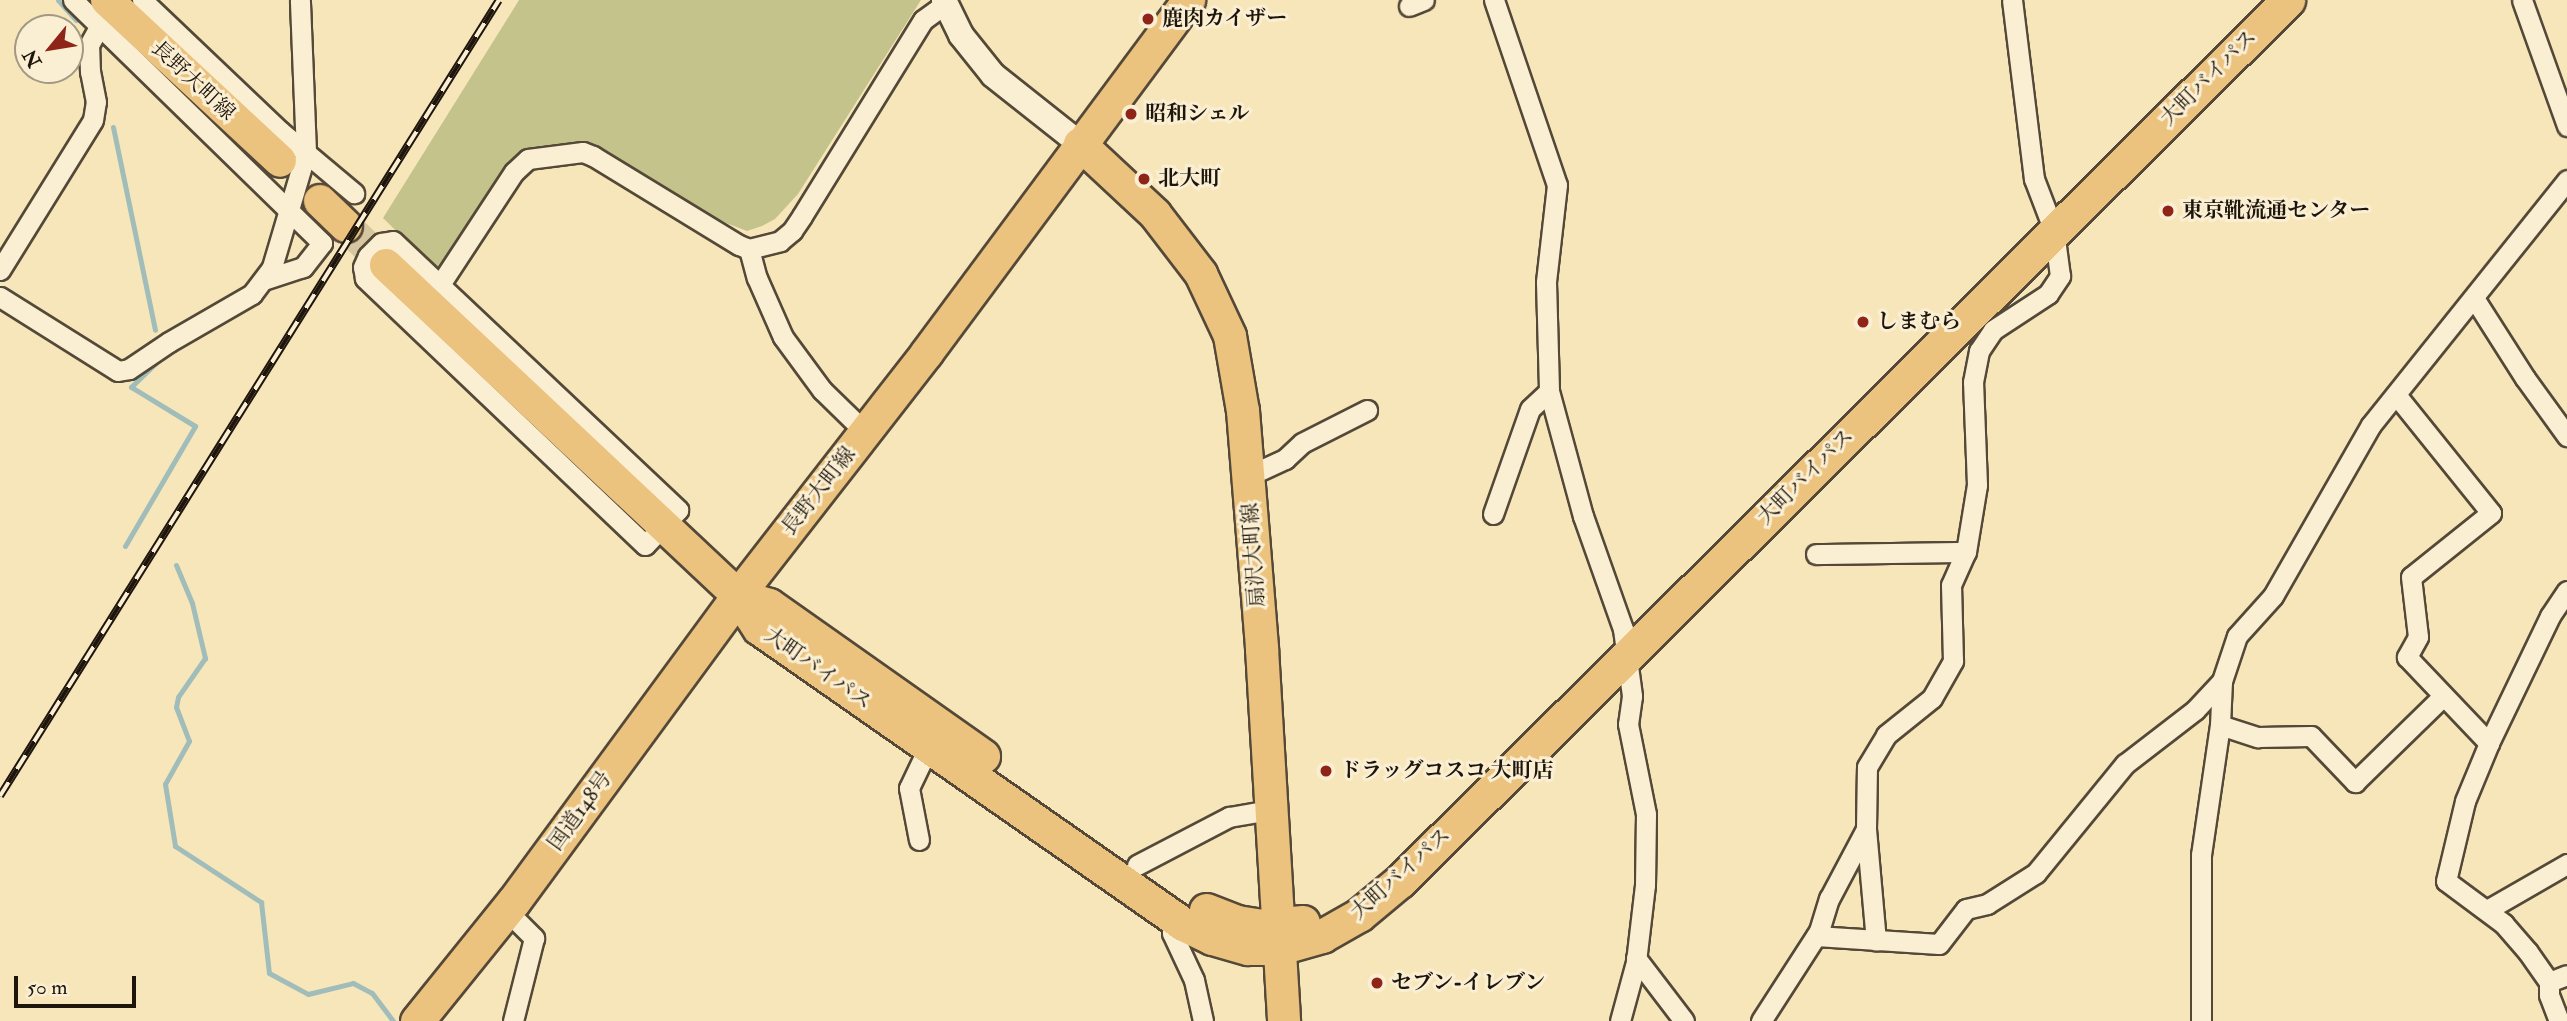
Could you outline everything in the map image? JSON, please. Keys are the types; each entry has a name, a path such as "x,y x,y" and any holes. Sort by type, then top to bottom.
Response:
{"highway":[{"name":"大町バイパス","path":"2050,221 2259,0"},
{"name":"大町バイパス","path":"738,596 769,605 1137,865 1211,913 1279,937 1322,936 1374,904 1625,642 2050,221 2288,0"},
{"name":"大町バイパス","path":"738,596 759,628 1172,916 1212,938 1235,945 1261,950 1279,937"},
{"name":"国道148号","path":"417,1021 506,910 738,596"}],"main road":[{"name":"長野大町線","path":"738,596 865,432 1189,0"},
{"name":"長野大町線","path":"103,13 293,157"},
{"name":"扇沢大町線","path":"1080,144 1155,214 1201,274 1230,336 1243,411 1284,1021"},
{"path":"320,201 346,226"},
{"path":"386,265 738,596"}],"street":[{"path":"73,0 103,13 323,243 303,267 265,279"},
{"path":"142,0 293,157 354,192"},
{"path":"0,297 118,371 130,369 169,342 252,294 265,279 289,210 300,0"},
{"path":"1494,0 1557,185 1546,282 1549,391 1583,516 1625,642 1632,696 1628,724 1646,814 1645,885 1636,958 1620,1021"},
{"path":"1876,941 1866,829 1867,767 1886,735 1932,698 1953,661 1951,585 1966,552 1977,485 1973,382 1979,351 1993,330 2055,288 2060,276 2050,221 2034,179 2012,0"},
{"path":"2522,0 2567,126"},
{"path":"749,249 780,241 792,231 923,20 945,2 961,35 993,75 1080,144"},
{"path":"0,270 93,120 96,102 90,72 89,45 103,13"},
{"path":"440,283 514,172 528,159 583,152 749,249 757,278 783,337 822,390 865,432"},
{"path":"2201,1021 2201,855 2220,725 2222,681 2237,636 2273,596 2371,425 2397,396 2567,180"},
{"path":"393,241 440,283 678,510 663,527 645,545 365,278 364,262 381,243 393,241"},
{"path":"2474,298 2525,378 2567,436"},
{"path":"1493,514 1530,409 1549,391"},
{"path":"2397,396 2490,513 2411,578 2418,637 2407,657 2489,743"},
{"path":"1248,476 1285,459 1302,443 1367,410"},
{"path":"1816,554 1966,552"},
{"path":"2559,1021 2549,995 2558,979 2504,924 2446,881 2465,801 2489,743 2550,616 2567,591"},
{"path":"1816,936 1939,944 1966,909 1987,904 2036,873 2125,764 2194,710 2222,681"},
{"path":"2220,725 2258,737 2311,736 2356,782 2443,696"},
{"path":"919,840 909,788 929,747"},
{"path":"1137,865 1229,817 1270,810"},
{"path":"1760,1021 1816,936 1829,899 1866,829"},
{"path":"2487,910 2567,864"},
{"path":"506,910 534,938 513,1021"},
{"path":"1172,916 1172,933 1194,980 1203,1021"},
{"path":"1636,958 1684,1021"}],"shaded area":[{"path":"519,0 921,0 798,194 775,219 747,231 726,223 586,145 521,154 442,265 433,267 383,218"}],"waterway":[{"path":"58,0 71,14"},
{"path":"113,127 155,330"},
{"path":"125,546 195,426 131,387 161,358"},
{"path":"176,565 192,603 205,658 178,697 176,707 189,741 165,784 175,846 261,902 269,973 308,994 353,983 372,993 393,1021"}],"tunnel":[{"path":"346,226 386,265"}],"railway":[{"path":"0,796 499,0"}],"place":[{"name":"鹿肉カイザー","path":"1148,19"},
{"name":"昭和シェル","path":"1131,114"},
{"name":"北大町","path":"1144,179"},
{"name":"東京靴流通センター","path":"2168,211"},
{"name":"しまむら","path":"1863,322"},
{"name":"ドラッグコスコ 大町店","path":"1326,771"},
{"name":"セブン-イレブン","path":"1377,983"}]}
